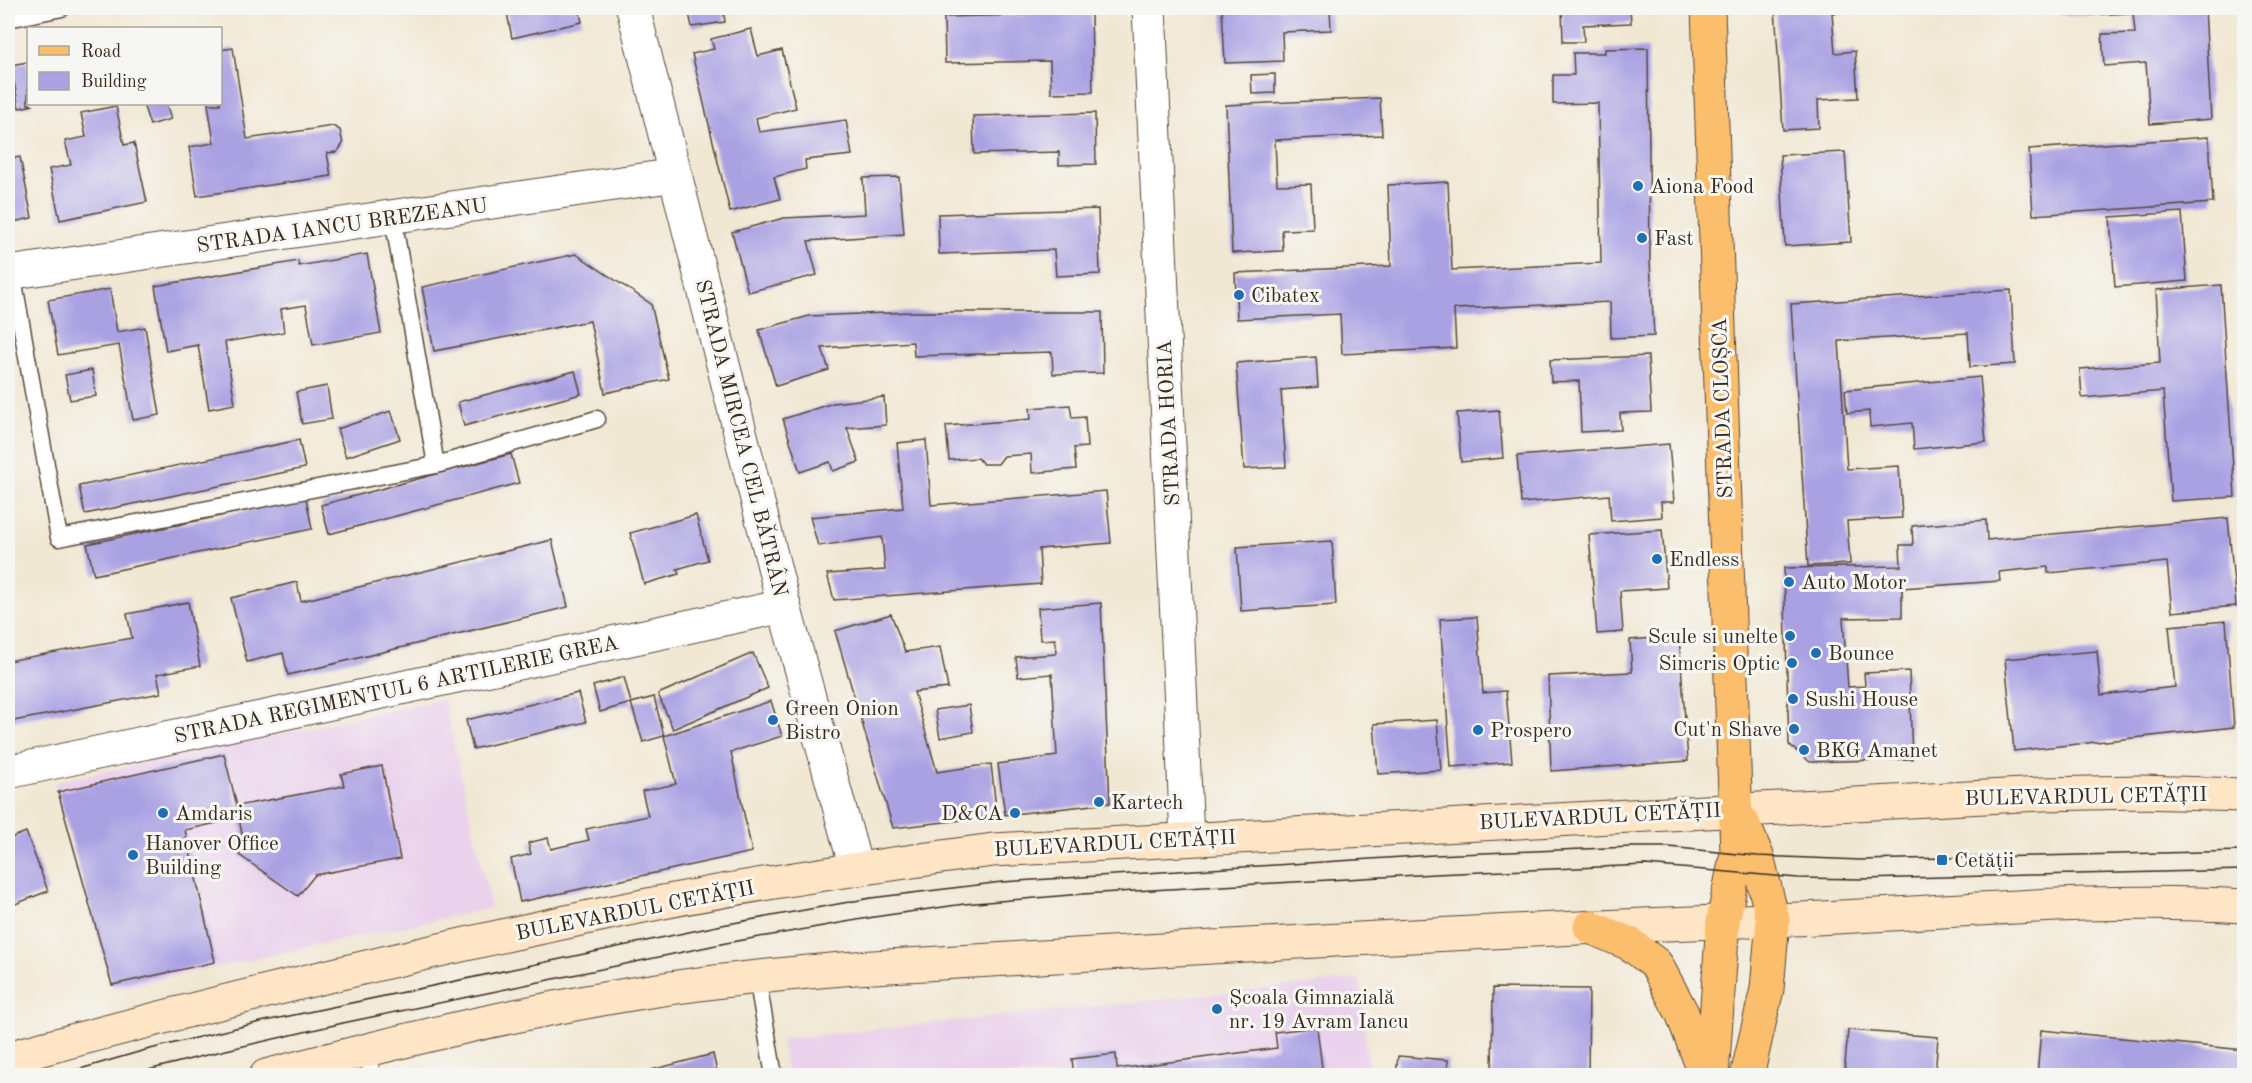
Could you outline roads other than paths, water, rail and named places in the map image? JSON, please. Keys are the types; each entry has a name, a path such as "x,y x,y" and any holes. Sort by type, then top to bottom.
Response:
{"main road":[{"name":"STRADA CLOȘCA","path":"1708,8 1737,809 1737,853 1723,921 1712,1076"},
{"name":"BULEVARDUL CETĂȚII","path":"8,1058 246,995 460,945 659,903 856,868 993,850 2042,794 2140,792 2244,795"},
{"path":"1737,809 1757,856 1773,920 1767,989 1747,1076"},
{"path":"266,1076 369,1063 569,1006 669,988 879,966 2046,904 2139,902 2244,906"},
{"path":"1590,927 1630,944 1656,964 1682,1013 1706,1076"}],"street":[{"name":"STRADA MIRCEA CEL BĂTRÂN","path":"633,8 784,606 856,868"},
{"name":"STRADA HORIA","path":"1149,8 1187,838"},
{"name":"STRADA IANCU BREZEANU","path":"10,273 676,175"},
{"name":"STRADA REGIMENTUL 6 ARTILERIE GREA","path":"8,772 784,606"}],"lane":[{"path":"8,19 62,8"},
{"path":"393,218 436,465"},
{"path":"10,273 59,538 436,465 597,419"},
{"path":"757,977 774,1076"}],"tram line":[{"path":"56,1076 142,1051 256,1023 722,925 871,898 1002,882 1434,855 1631,847 1669,847 1757,856 1861,860 2244,851"},
{"path":"125,1076 343,1023 726,943 964,904 1082,894 1435,874 1646,865 1798,878 1861,879 2244,870"}],"place":[{"name":"Aiona Food","path":"1638,186"},
{"name":"Fast","path":"1642,238"},
{"name":"Cibatex","path":"1239,295"},
{"name":"Endless","path":"1657,559"},
{"name":"Auto Motor","path":"1789,582"},
{"name":"Scule si unelte","path":"1790,636"},
{"name":"Bounce","path":"1816,653"},
{"name":"Simcris Optic","path":"1792,663"},
{"name":"Sushi House","path":"1793,699"},
{"name":"Green Onion Bistro","path":"773,720"},
{"name":"Cut'n Shave","path":"1794,729"},
{"name":"Prospero","path":"1478,730"},
{"name":"BKG Amanet","path":"1804,750"},
{"name":"Kartech","path":"1099,802"},
{"name":"Amdaris","path":"163,813"},
{"name":"D&CA","path":"1015,813"},
{"name":"Hanover Office Building","path":"133,855"},
{"name":"Cetății","path":"1942,860"},
{"name":"Școala Gimnazială nr. 19 Avram Iancu","path":"1217,1009"}]}
